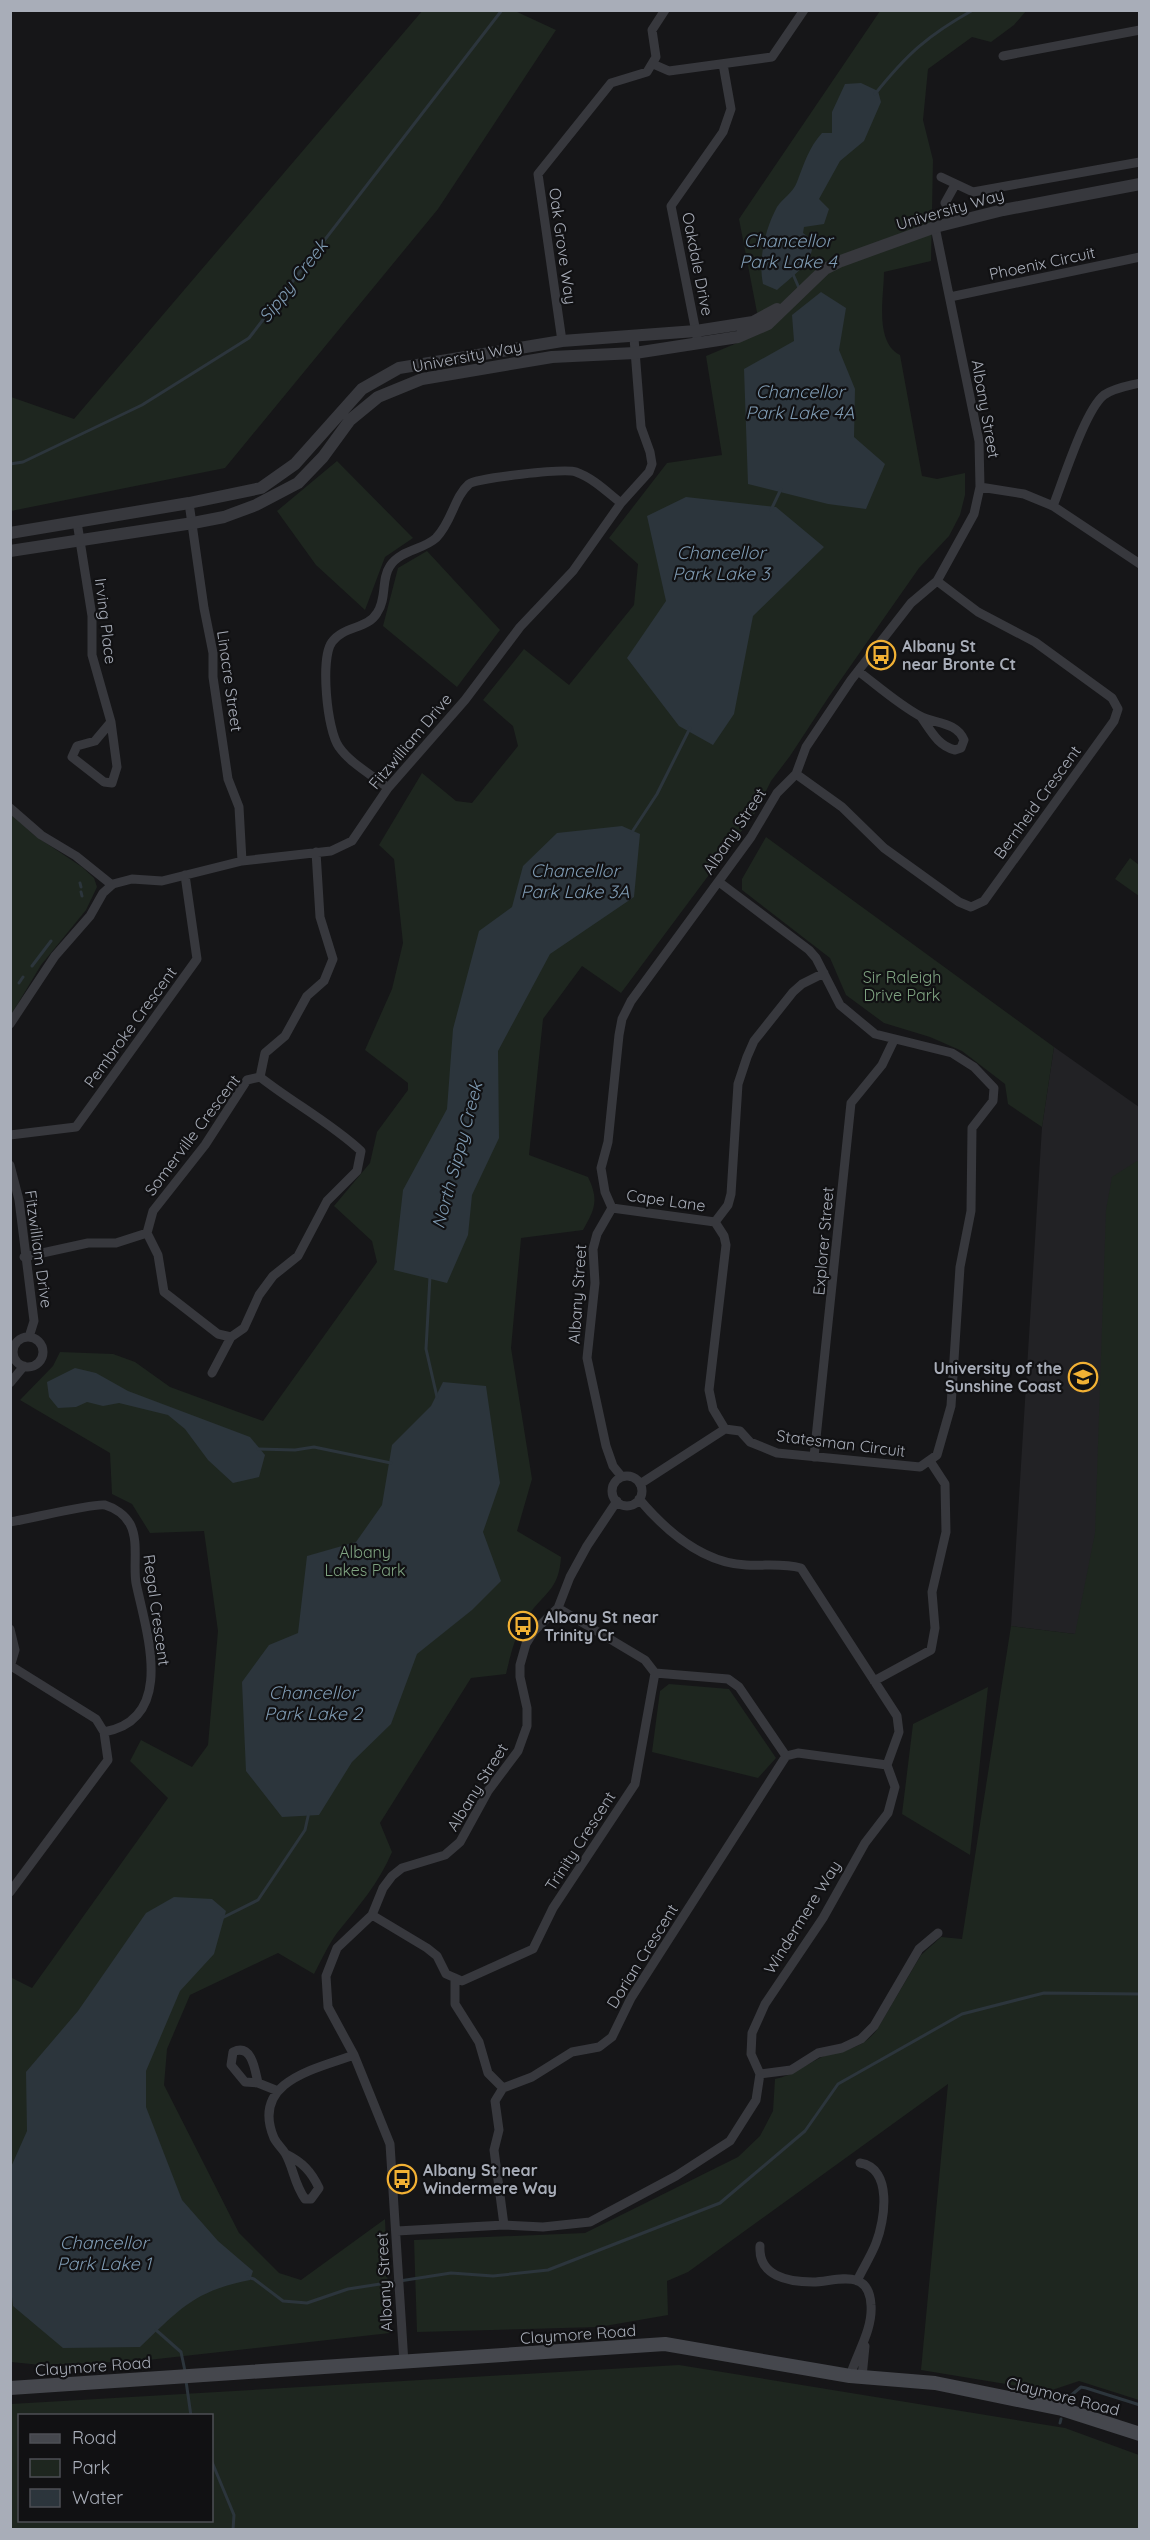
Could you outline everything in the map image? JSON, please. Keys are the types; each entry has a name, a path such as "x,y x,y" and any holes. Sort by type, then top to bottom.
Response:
{"main road":[{"name":"Claymore Road","path":"10,2388 665,2344 856,2376 935,2384 1050,2407 1140,2434"}],"street":[{"path":"665,10 652,30 656,57 653,64 669,71 772,57 804,10"},
{"path":"1003,56 1140,30"},
{"name":"Oak Grove Way","path":"562,341 538,174 611,83 647,72 653,64"},
{"name":"Oakdale Drive","path":"698,344 671,206 723,132 732,109 723,64"},
{"name":"University Way","path":"941,177 973,192 1140,162"},
{"name":"University Way","path":"10,551 193,523 224,517 256,505 298,483 323,457 350,420 378,396 422,379 552,357 635,353 752,333 768,324 786,304 825,269 841,261 935,226 1003,210 1140,184"},
{"name":"University Way","path":"945,203 955,185"},
{"name":"Albany Street","path":"622,1477 613,1466 606,1446 587,1358 595,1283 593,1250 597,1234 612,1208 605,1192 601,1167 608,1142 622,1019 642,986 751,837 777,794 796,774 806,747 858,671 911,603 937,581 941,568 957,546 974,514 980,487 979,441 935,226"},
{"name":"Phoenix Circuit","path":"950,297 1140,257"},
{"name":"University Way","path":"10,532 189,503 261,488 295,464 362,389 399,368 562,341 634,338 753,322 786,304"},
{"name":"Fitzwilliam Drive","path":"108,888 129,879 162,881 242,861 331,851 352,841 388,788 465,700 525,622 573,571 621,503 645,478 652,464 640,427 634,338"},
{"path":"1053,506 1092,408 1104,395 1119,387 1140,383"},
{"path":"388,788 338,747 332,725 325,662 327,651 339,634 368,621 378,612 383,600 390,565 404,554 433,540 449,522 461,494 477,480 571,471 594,482 621,503"},
{"path":"980,487 1024,494 1053,506 1140,564"},
{"name":"Linacre Street","path":"189,503 213,653 213,676 228,779 239,807 242,861"},
{"name":"Irving Place","path":"77,522 92,616 92,655 111,722 117,766 112,783 104,782 72,757 77,746 95,741 111,722"},
{"name":"Bernheid Crescent","path":"796,774 842,807 884,848 959,902 971,907 984,901 1114,721 1118,708 1112,698 1044,649 978,612 937,581"},
{"path":"858,671 921,717 933,736 949,748 955,750 962,746 964,740 960,733 940,721 921,717"},
{"path":"10,808 41,835 76,856 95,872 108,888 90,916 47,967 10,1024"},
{"name":"Somerville Crescent","path":"147,1233 153,1211 205,1145 248,1080 260,1077 265,1053 285,1036 307,996 324,981 333,959 320,917 316,852"},
{"name":"Pembroke Crescent","path":"10,1135 76,1127 197,959 185,875"},
{"path":"719,882 809,950 840,1005 874,1034 952,1053 974,1067 994,1088 993,1101 972,1128 972,1202 960,1267 951,1406 937,1455 930,1461 945,1484 946,1532 932,1592 935,1628 931,1650 874,1681"},
{"path":"640,1484 725,1429 713,1409 709,1390 726,1245 724,1236 715,1222 728,1205 731,1194 738,1084 754,1041 793,992 824,973"},
{"name":"Explorer Street","path":"814,1457 851,1103 882,1065 894,1040"},
{"path":"212,1372 231,1337 244,1328 259,1295 273,1276 298,1256 327,1201 357,1171 361,1151 330,1125 295,1104 260,1077"},
{"name":"Fitzwilliam Drive","path":"10,1165 34,1321 29,1337"},
{"name":"Cape Lane","path":"612,1208 715,1222"},
{"path":"24,1257 88,1243 116,1243 147,1233 158,1255 164,1292 218,1334 231,1337"},
{"path":"29,1337 41,1345 43,1355 37,1364 24,1366 17,1363 12,1352 14,1339 29,1337"},
{"path":"10,1383 24,1366"},
{"name":"Statesman Circuit","path":"725,1429 740,1431 750,1442 777,1453 920,1467 930,1461"},
{"path":"622,1477 632,1477 640,1484 642,1491 639,1499 627,1505 617,1501 612,1490 616,1481 622,1477"},
{"path":"558,1608 645,1660 655,1674 728,1679 739,1687 786,1756 798,1753 887,1765 899,1732 897,1716 801,1568 784,1564 745,1565 706,1557 668,1529 639,1499"},
{"name":"Albany Street","path":"404,2363 390,2144 354,2055 328,2007 326,1976 338,1948 372,1915 382,1888 397,1872 445,1855 460,1842 488,1791 518,1751 525,1736 528,1717 520,1677 522,1654 530,1636 558,1608 570,1577 587,1546 617,1501"},
{"name":"Regal Crescent","path":"10,1522 93,1505 106,1506 122,1513 134,1532 136,1584 149,1638 150,1681 143,1706 133,1719 121,1729 104,1732"},
{"path":"10,1629 15,1650 11,1667 96,1719 104,1732 108,1760 10,1892"},
{"name":"Trinity Crescent","path":"455,1978 462,1981 533,1949 553,1908 635,1784 655,1674"},
{"name":"Dorian Crescent","path":"503,2088 532,2077 572,2052 599,2047 612,2037 631,1998 786,1756"},
{"name":"Windermere Way","path":"397,2231 504,2225 543,2227 590,2222 676,2176 730,2141 756,2100 760,2074 751,2054 752,2033 765,2004 823,1918 865,1844 888,1813 895,1787 887,1765"},
{"path":"372,1915 427,1948 437,1956 446,1974 455,1978 455,2004 479,2042 488,2073 503,2088 495,2101 499,2130 494,2150 504,2225"},
{"path":"760,2074 791,2070 818,2053 842,2048 861,2039 874,2026 920,1949 938,1933"},
{"path":"286,2154 291,2172 302,2195 305,2199 311,2199 318,2188 313,2177 304,2164 286,2154 275,2141 269,2116 271,2103 278,2091 299,2074 354,2055"},
{"path":"258,2083 278,2091"},
{"path":"854,2279 859,2265 872,2252 879,2234 883,2184 875,2169 860,2163"},
{"path":"759,2246 764,2266 774,2275 809,2282 841,2277 854,2279 867,2290 871,2303 856,2376"}],"shaded area":[{"name":"University of the Sunshine Coast","path":"1054,1047 1139,1107 1139,1642 1011,1626 1042,1127"}],"green space":[{"path":"423,10 515,11 556,30 438,209 225,468 11,511 11,397 74,419"},
{"name":"Albany Lakes Park","path":"880,11 1026,11 1014,25 991,42 972,37 928,69 923,120 933,160 931,261 884,272 882,318 884,329 892,349 900,355 922,476 937,479 965,473 965,495 960,515 949,536 919,568 828,698 771,781 755,813 621,993 582,966 543,1019 529,1155 588,1177 594,1192 593,1210 583,1230 521,1238 511,1348 532,1479 517,1531 561,1557 558,1576 521,1627 506,1674 471,1678 380,1823 392,1852 374,1884 334,1938 314,1974 278,1953 190,1995 167,2049 164,2085 239,2233 279,2273 301,2280 385,2219 390,2333 139,2361 41,2365 11,2362 10,1977 32,1988 168,1798 130,1761 141,1740 192,1767 208,1745 218,1631 204,1531 150,1533 132,1504 112,1494 110,1453 20,1400 53,1366 60,1352 113,1354 135,1362 170,1387 263,1421 377,1262 372,1241 334,1206 370,1163 377,1132 408,1090 408,1083 365,1050 392,989 403,943 394,859 379,845 422,773 456,801 472,803 518,746 513,726 483,700 524,649 569,685 634,605 638,564 609,538 667,463 722,455 706,356 761,333 739,219"},
{"path":"337,461 413,538 385,557 365,610 316,565 277,511"},
{"path":"427,551 500,630 457,687 383,626 398,568"},
{"path":"11,814 34,835 82,867 94,878 97,887 86,910 41,965 11,1015"},
{"name":"Sir Raleigh Drive Park","path":"766,837 1054,1047 1042,1127 1008,1104 1005,1084 962,1051 930,1037 884,1023 846,995 830,958 742,890 742,879"},
{"path":"1130,858 1139,865 1139,896 1115,879"},
{"path":"1139,1161 1139,2400 1079,2381 1049,2391 921,2370 948,2084 688,2272 667,2281 668,2315 599,2327 417,2332 414,2240 585,2233 738,2157 760,2136 773,2111 775,2079 792,2073 826,2055 855,2047 869,2038 876,2031 921,1955 941,1937 962,1939 1011,1626 1075,1634 1095,1533 1106,1210 1112,1177"},
{"path":"669,1684 729,1689 776,1758 758,1778 652,1752 660,1691"},
{"path":"988,1687 970,1855 902,1814 913,1724"},
{"path":"679,2365 1065,2428 1139,2455 1139,2529 11,2529 11,2404"}],"water":[{"name":"Chancellor Park Lake 4","path":"861,83 878,91 881,102 864,141 840,161 819,199 829,209 824,224 804,227 803,233 810,240 812,248 810,256 805,264 777,290 763,284 762,255 766,235 777,207 795,186 817,138 822,133 832,133 832,112 845,84"},
{"name":"Chancellor Park Lake 4A","path":"821,292 846,308 839,350 855,389 854,437 885,464 866,509 828,504 748,484 744,369 794,341 792,315"},
{"name":"Chancellor Park Lake 3","path":"686,497 776,507 824,547 753,616 734,714 713,745 679,726 627,658 666,601 647,516"},
{"name":"Chancellor Park Lake 3A","path":"622,826 640,834 634,897 550,954 498,1051 499,1138 472,1195 468,1235 447,1283 394,1270 403,1190 447,1109 453,1029 479,931 512,907 523,866 557,833"},
{"path":"75,1368 96,1373 128,1391 250,1437 265,1455 259,1477 233,1483 208,1460 185,1429 168,1415 119,1403 103,1406 87,1402 76,1407 58,1408 49,1397 47,1382"},
{"name":"Chancellor Park Lake 2","path":"443,1382 486,1386 500,1483 483,1532 501,1581 472,1610 417,1654 391,1724 352,1762 319,1815 282,1817 246,1771 242,1682 269,1645 298,1633 307,1556 356,1542 382,1505 392,1445 431,1406"},
{"name":"Chancellor Park Lake 1","path":"174,1897 212,1899 226,1911 214,1954 180,1991 146,2071 146,2107 182,2200 218,2241 253,2271 250,2280 215,2290 189,2303 140,2347 63,2348 13,2306 11,2167 27,2131 26,2072 78,2011 146,1913"}],"waterway":[{"name":"Sippy Creek","path":"10,464 23,462 142,405 249,338 502,10"},
{"name":"North Sippy Creek","path":"875,94 919,46 973,10"},
{"name":"North Sippy Creek","path":"792,272 799,288"},
{"name":"North Sippy Creek","path":"771,510 781,489"},
{"name":"North Sippy Creek","path":"632,832 657,794 690,728"},
{"path":"80,883 81,887"},
{"path":"81,892 82,896"},
{"path":"32,966 51,941"},
{"path":"19,983 23,977"},
{"name":"North Sippy Creek","path":"430,1276 426,1349 437,1397"},
{"path":"258,1449 295,1450 314,1447 391,1463"},
{"name":"North Sippy Creek","path":"222,1918 258,1900 305,1830 309,1812"},
{"path":"247,2277 254,2279 283,2301 307,2303 348,2289 451,2273 493,2276 548,2270 720,2203 805,2131 838,2084 962,2014 1044,1993 1140,1994"},
{"name":"North Sippy Creek","path":"156,2330 181,2352 185,2371"},
{"name":"North Sippy Creek","path":"186,2381 191,2414"},
{"path":"1069,2397 1081,2387 1140,2405"},
{"path":"1060,2423 1061,2419"},
{"name":"North Sippy Creek","path":"213,2464 234,2515 233,2530"}],"place":[{"name":"Albany St near Bronte Ct","path":"881,655"},
{"name":"University of the Sunshine Coast","path":"1083,1377"},
{"name":"Albany St near Trinity Cr","path":"523,1626"},
{"name":"Albany St near Windermere Way","path":"402,2179"}]}
